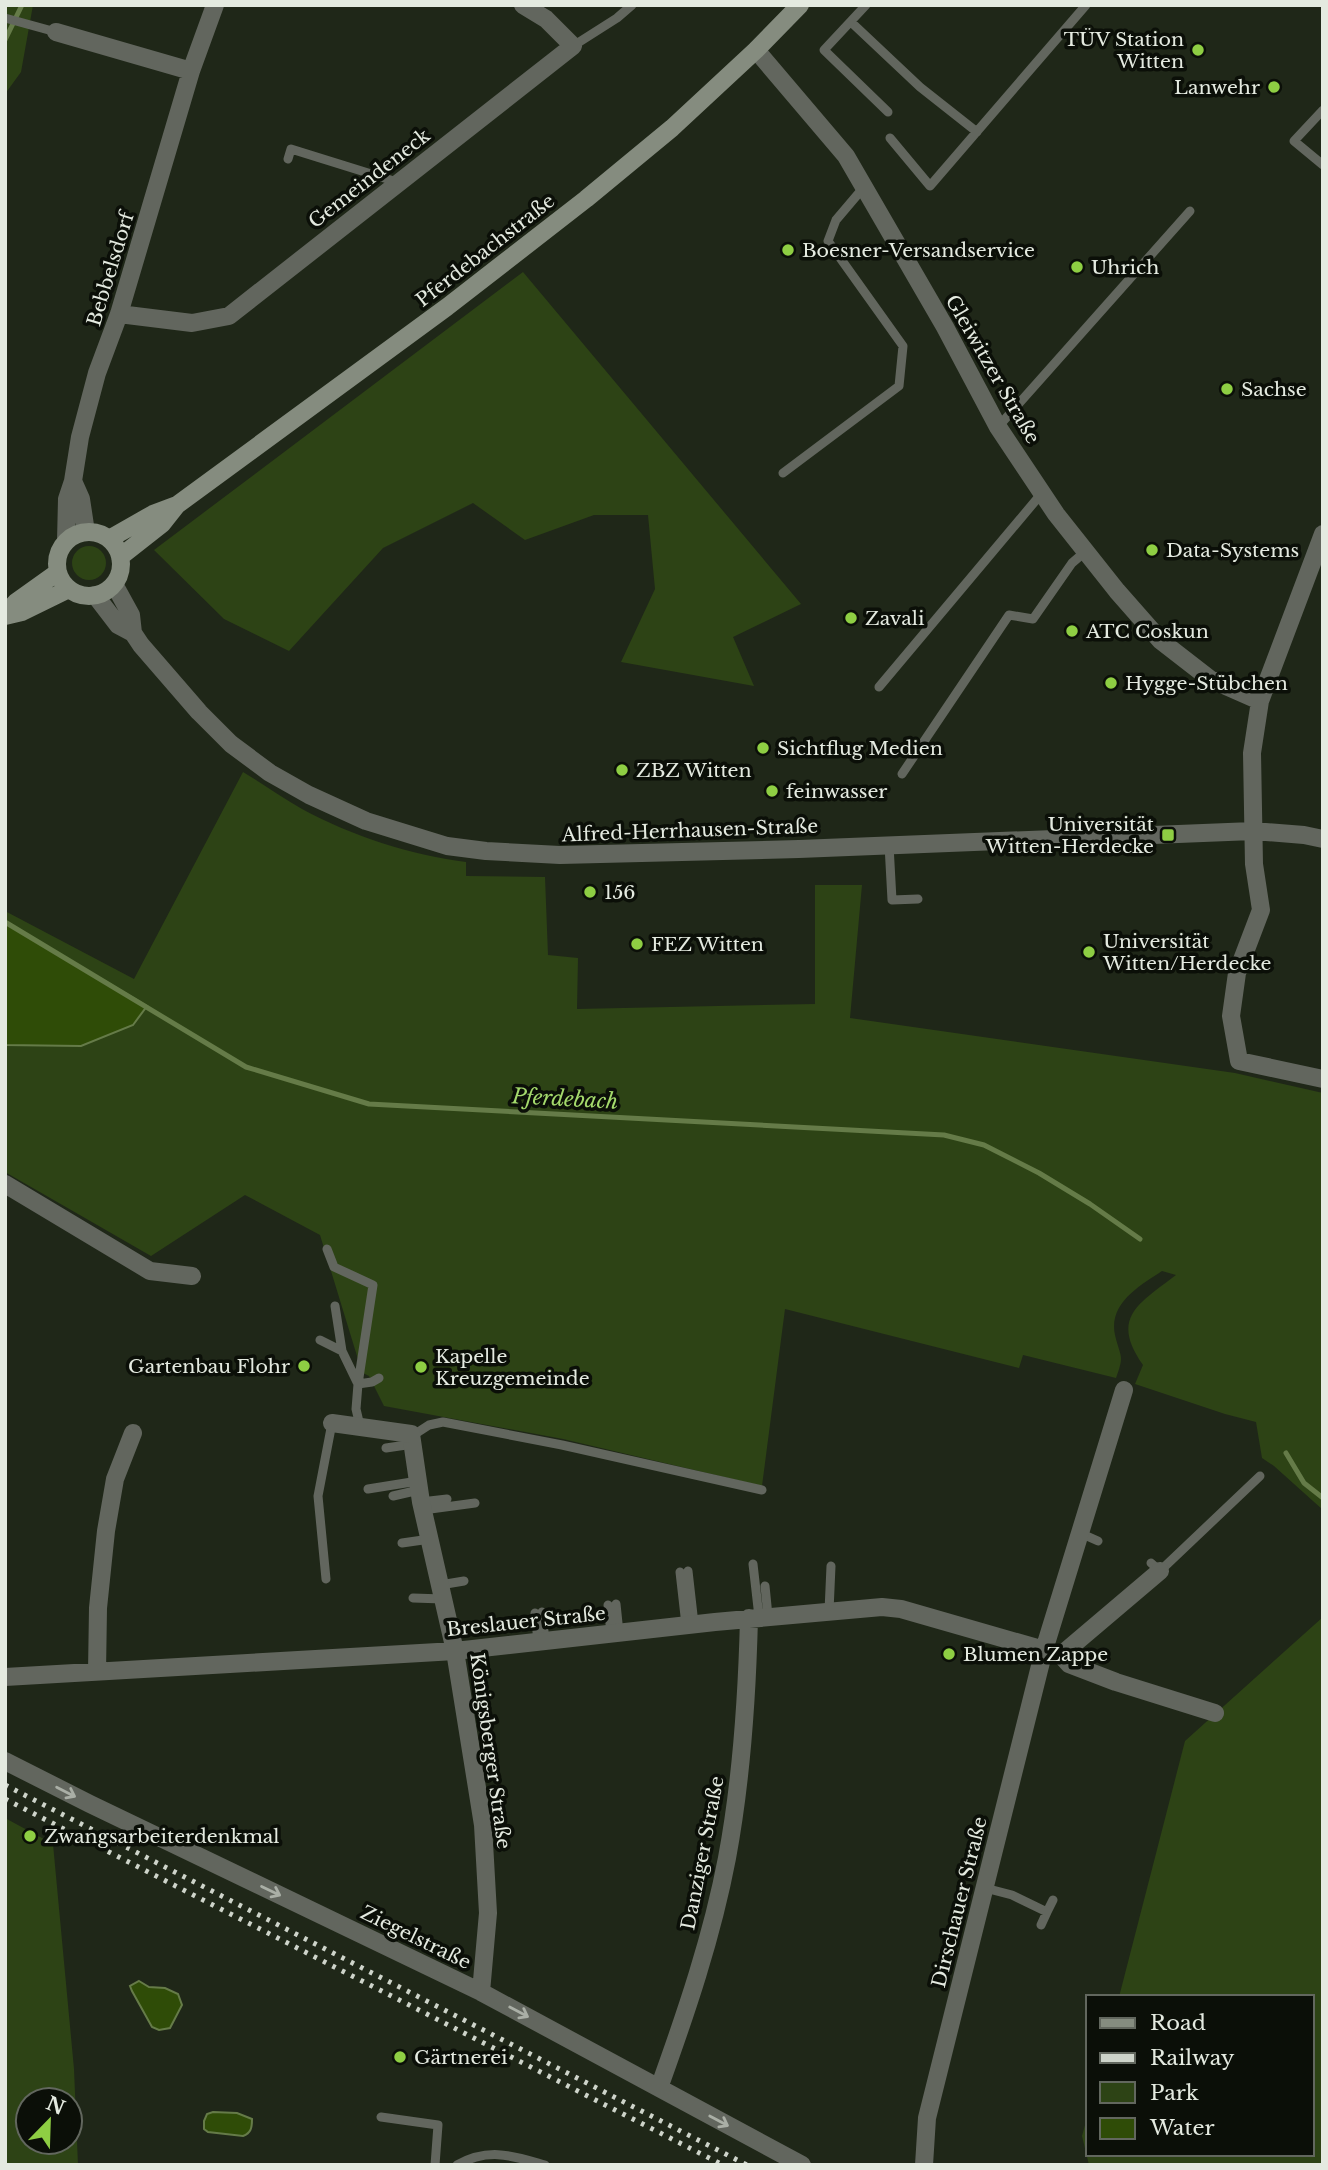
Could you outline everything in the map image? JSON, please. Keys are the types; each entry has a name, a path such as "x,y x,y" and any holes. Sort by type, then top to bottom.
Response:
{"main road":[{"name":"Pferdebachstraße","path":"120,557 162,524 177,505 436,315 575,208 672,128 800,5"},
{"name":"Pferdebachstraße","path":"109,539 153,514 177,505"},
{"path":"86,532 103,534 109,539 120,557 121,568 114,584 105,592 95,595 85,596 69,589 58,572 57,560 66,541 86,532"},
{"path":"5,615 16,602 58,572"},
{"path":"5,615 22,612 69,589"}],"street":[{"name":"Bebbelsdorf","path":"66,541 67,499 97,373 119,314 191,71 215,5"},
{"path":"523,5 546,19 573,46"},
{"path":"56,32 191,71"},
{"name":"Gemeindeneck","path":"119,314 192,323 229,316 573,46"},
{"name":"Gleiwitzer Straße","path":"756,50 846,156 945,327 998,427 1042,493 1086,551 1161,641 1210,679 1260,702"},
{"name":"Bebbelsdorf","path":"73,481 81,499 86,532"},
{"path":"1323,534 1260,702 1252,753 1254,864 1261,910 1237,973 1231,1016 1239,1061 1323,1079"},
{"path":"1305,581 1323,587"},
{"name":"Alfred-Herrhausen-Straße","path":"114,584 131,615 133,633"},
{"name":"Alfred-Herrhausen-Straße","path":"95,595 118,625 133,633 180,692 241,752 309,795 366,821 447,846 560,855 1253,831 1323,839"},
{"path":"5,1184 150,1271 192,1276"},
{"name":"Dirschauer Straße","path":"924,2165 926,2118 985,1888 1052,1653 1080,1533 1124,1390"},
{"path":"332,1423 411,1434 412,1440"},
{"path":"97,1672 98,1608 106,1531 114,1479 133,1433"},
{"name":"Königsberger Straße","path":"412,1440 420,1496 455,1651 483,1825 488,1913 481,1992"},
{"path":"1155,1567 1052,1653 1069,1664 1116,1682 1215,1713"},
{"name":"Breslauer Straße","path":"5,1677 455,1651 759,1617 891,1607 1052,1653"},
{"name":"Danziger Straße","path":"659,2088 696,1981 727,1857 759,1617"},
{"name":"Ziegelstraße","path":"5,1761 481,1992 802,2165"}],"lane":[{"path":"573,46 617,18 632,5"},
{"path":"866,5 824,50 888,112"},
{"path":"890,138 930,186 1086,5"},
{"path":"7,18 56,32"},
{"path":"851,22 920,87 977,132"},
{"path":"1323,110 1294,141 1323,165"},
{"path":"288,159 291,149 397,182"},
{"path":"783,473 899,386 903,346 828,242 836,220 864,187"},
{"path":"998,427 1190,211"},
{"path":"879,687 1042,493"},
{"path":"902,774 1009,615 1032,619 1072,563 1086,551"},
{"path":"889,845 892,900 918,899"},
{"path":"327,1250 334,1267 373,1285 358,1384 356,1409 360,1426"},
{"path":"335,1306 342,1352 358,1384"},
{"path":"320,1340 342,1352"},
{"path":"358,1384 373,1382 379,1378"},
{"path":"386,1448 412,1440 429,1425 443,1422 562,1445 762,1490"},
{"path":"326,1579 318,1496 332,1423"},
{"path":"1155,1567 1261,1476"},
{"path":"368,1489 475,1503"},
{"path":"393,1496 447,1499"},
{"path":"1080,1533 1098,1541"},
{"path":"402,1543 430,1539"},
{"path":"753,1564 759,1617"},
{"path":"829,1611 831,1566"},
{"path":"684,1571 690,1625"},
{"path":"413,1598 442,1592 464,1581"},
{"path":"759,1617 765,1586"},
{"path":"612,1605 615,1633"},
{"path":"539,1613 542,1641"},
{"path":"985,1888 1012,1895 1048,1912"},
{"path":"1041,1925 1053,1900"},
{"path":"381,2116 438,2125 435,2165"},
{"path":"457,2165 485,2154 508,2155 545,2165"}],"green space":[{"path":"5,5 33,5 21,72 5,94"},
{"path":"523,272 801,604 733,637 754,686 621,662 655,589 648,515 594,515 525,540 473,503 383,548 289,651 224,619 154,550"},
{"path":"89,546 101,551 106,563 101,575 89,580 77,575 72,563 77,551"},
{"path":"243,772 302,809 341,828 403,849 466,862 466,876 545,877 548,955 578,958 577,1009 815,1004 815,885 862,885 850,1018 1235,1073 1323,1093 1323,1510 1262,1458 1256,1422 1135,1384 1143,1365 1133,1348 1129,1323 1133,1312 1141,1303 1176,1275 1162,1271 1128,1296 1116,1313 1115,1335 1121,1360 1116,1378 1023,1355 1019,1368 785,1309 762,1486 563,1439 384,1406 369,1376 361,1369 320,1235 245,1195 151,1256 5,1172 5,911 134,979"},
{"path":"1323,1617 1323,2165 1089,2165 1087,2156 1314,2156 1314,1995 1120,1995 1185,1741"},
{"path":"5,1818 53,1844 75,2086 14,2086 14,2156 78,2156 78,2165 5,2165"},
{"path":"1086,2121 1086,2153 1082,2136"}],"water":[{"path":"5,922 147,1006 133,1025 81,1046 5,1045"},
{"path":"139,1981 149,1987 165,1988 178,1994 182,2005 170,2028 159,2030 152,2027 130,1986"},
{"path":"237,2113 252,2119 250,2130 243,2136 208,2132 204,2129 204,2121 207,2114"}],"waterway":[{"path":"5,40 22,5"},
{"name":"Pferdebach","path":"5,922 246,1067 369,1104 944,1135 984,1145 1039,1173 1140,1239"},
{"name":"Pferdebach","path":"1286,1453 1304,1483 1323,1498"}],"railway":[{"path":"5,1785 747,2165"},
{"path":"5,1799 723,2165"}],"place":[{"name":"TÜV Station Witten","path":"1198,50"},
{"name":"Lanwehr","path":"1274,87"},
{"name":"Boesner-Versandservice","path":"788,250"},
{"name":"Uhrich","path":"1077,267"},
{"name":"Sachse","path":"1227,389"},
{"name":"Data-Systems","path":"1152,550"},
{"name":"Zavali","path":"851,618"},
{"name":"ATC Coskun","path":"1072,631"},
{"name":"Hygge-Stübchen","path":"1111,683"},
{"name":"Sichtflug Medien","path":"763,748"},
{"name":"ZBZ Witten","path":"622,770"},
{"name":"feinwasser","path":"772,791"},
{"name":"Universität Witten-Herdecke","path":"1168,835"},
{"name":"156","path":"590,892"},
{"name":"FEZ Witten","path":"637,944"},
{"name":"Universität Witten/Herdecke","path":"1089,952"},
{"name":"Gartenbau Flohr","path":"304,1366"},
{"name":"Kapelle Kreuzgemeinde","path":"421,1367"},
{"name":"Blumen Zappe","path":"949,1654"},
{"name":"Zwangsarbeiterdenkmal","path":"30,1836"},
{"name":"Gärtnerei","path":"400,2057"}]}
